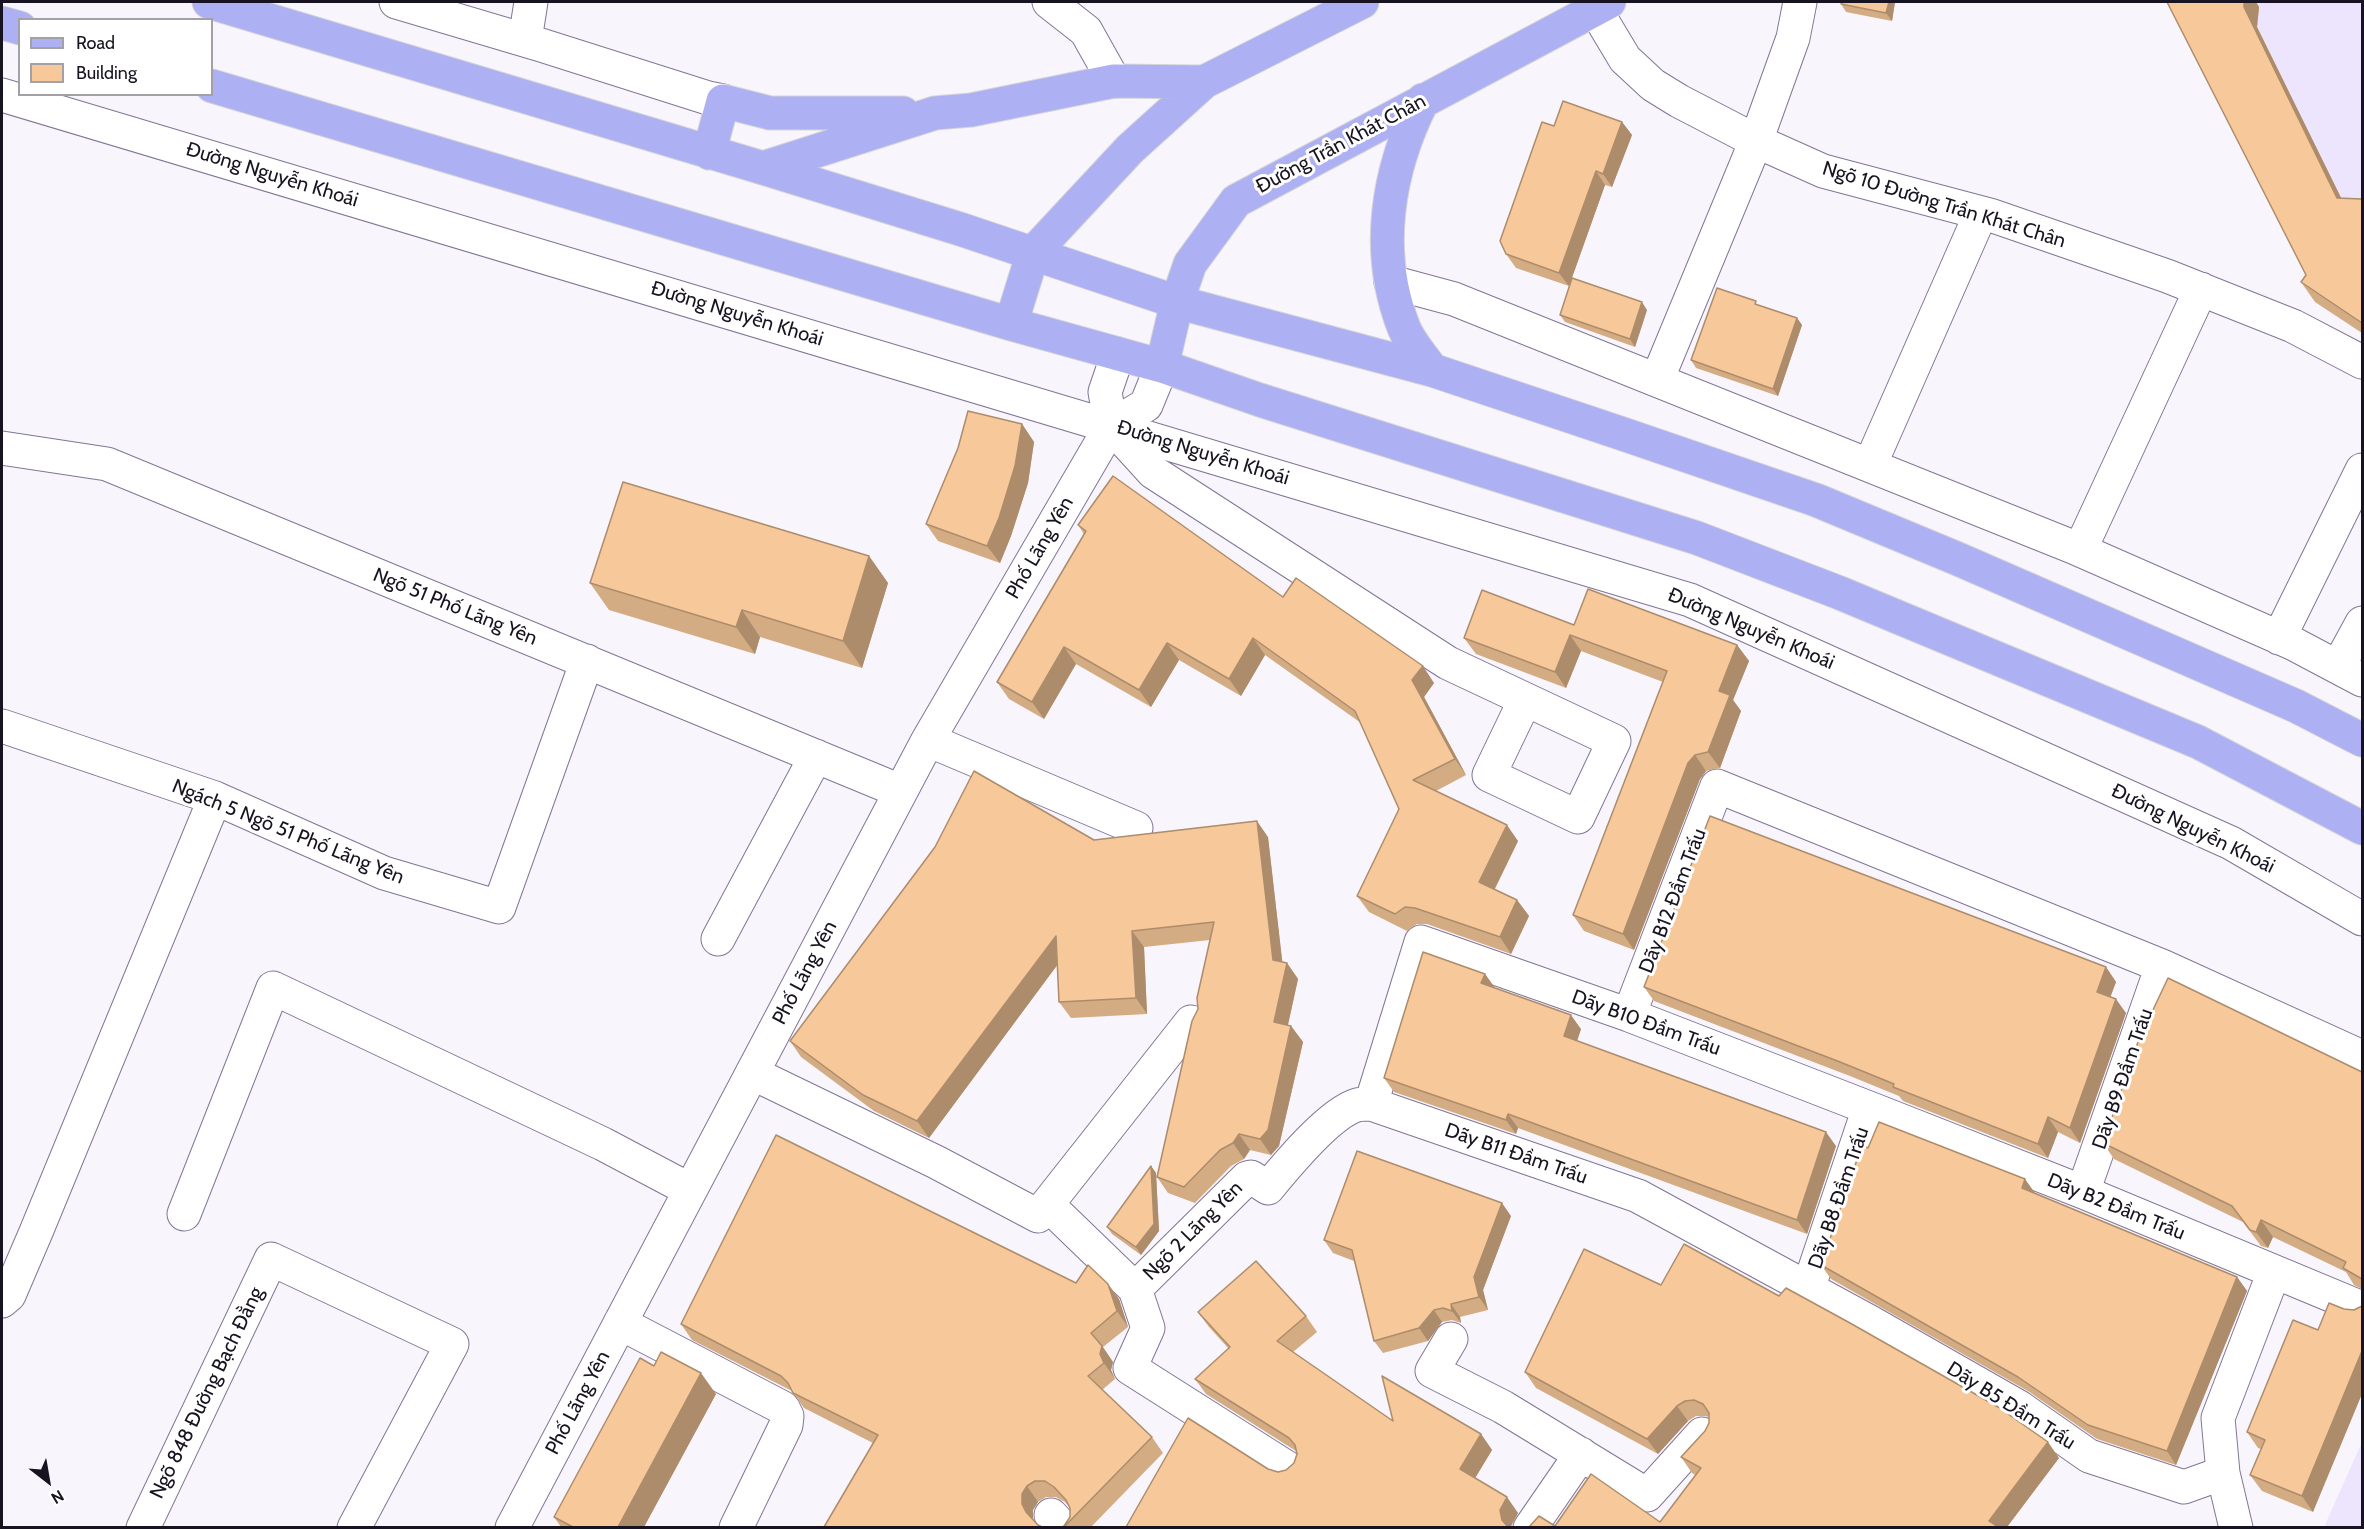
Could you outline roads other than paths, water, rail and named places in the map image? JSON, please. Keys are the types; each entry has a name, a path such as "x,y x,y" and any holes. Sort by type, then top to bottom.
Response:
{"main road":[{"path":"209,2 763,168 1033,253 1177,302 1432,370 1816,500 2296,706 2362,740"},
{"path":"1011,324 1033,253 1130,149 1204,82 1362,2"},
{"name":"Đường Trần Khát Chân","path":"1162,366 1177,302 1190,264 1236,201 1602,5"},
{"path":"2,23 18,27"},
{"path":"709,153 723,101 770,113 935,112 971,110 1114,81 1204,82"},
{"path":"213,86 1011,324 1162,366 1260,400 1697,538 1840,593 2198,742 2362,828"},
{"path":"1423,100 1401,148 1390,193 1386,226 1391,282 1405,329 1432,370"},
{"path":"763,168 935,112"}],"street":[{"path":"396,2 723,101"},
{"path":"525,40 531,2"},
{"path":"1048,2 1086,31 1114,81"},
{"path":"1657,380 1756,141 1793,38 1800,2"},
{"name":"Ngõ 10 Đường Trần Khát Chân","path":"1602,5 1625,59 1653,85 1756,141 1823,171 1981,213 2200,289 2293,326 2362,362"},
{"name":"Đường Nguyễn Khoái","path":"2,94 1690,600 2231,843 2362,919"},
{"path":"1870,465 1981,213"},
{"path":"1391,282 1454,299 2080,550 2279,638 2350,674 2362,623"},
{"path":"2080,550 2200,289"},
{"path":"1118,354 1105,392 1111,426 1153,472 1448,663 1525,700"},
{"name":"Phố Lãng Yên","path":"512,1527 928,740 1111,426 1146,405 1162,366"},
{"name":"Ngõ 51 Phố Lãng Yên","path":"2,448 107,464 900,791"},
{"path":"2279,638 2362,470"},
{"name":"Ngách 5 Ngõ 51 Phố Lãng Yên","path":"2,726 214,798 384,873 499,908 587,661"},
{"path":"928,740 1136,828"},
{"path":"718,939 816,756"},
{"name":"Dãy B12 Đầm Trấu","path":"1629,1015 1717,786 2162,966"},
{"path":"2,1301 9,1295 36,1232 214,798"},
{"name":"Dãy B10 Đầm Trấu","path":"1371,1104 1421,942 1629,1015 1869,1108"},
{"path":"2162,966 2362,1057"},
{"name":"Dãy B9 Đầm Trấu","path":"2083,1192 2162,966"},
{"path":"184,1214 273,988 603,1144 690,1190"},
{"path":"1043,1210 1191,1022"},
{"name":"Ngõ 2 Lãng Yên","path":"752,1073 936,1162 1043,1210 1136,1289 1246,1178 1251,1177 1268,1188 1320,1131 1338,1116 1358,1104 1371,1104"},
{"name":"Dãy B11 Đầm Trấu","path":"1371,1104 1638,1196 1809,1289"},
{"name":"Dãy B2 Đầm Trấu","path":"1869,1108 2083,1192 2362,1308"},
{"name":"Dãy B8 Đầm Trấu","path":"1809,1289 1869,1108"},
{"name":"Ngõ 848 Đường Bạch Đằng","path":"143,1527 271,1259 452,1344 354,1527"},
{"path":"2236,1527 2223,1473 2218,1418 2274,1272"},
{"path":"1136,1289 1148,1328 1130,1368 1288,1469"},
{"name":"Dãy B5 Đầm Trấu","path":"1809,1289 2019,1407 2089,1456 2184,1487 2223,1473"},
{"path":"620,1323 783,1408 787,1416 786,1425 736,1527"},
{"path":"1451,1339 1432,1371 1503,1407 1647,1496 1702,1434"},
{"path":"1530,1527 1581,1454"}]}
